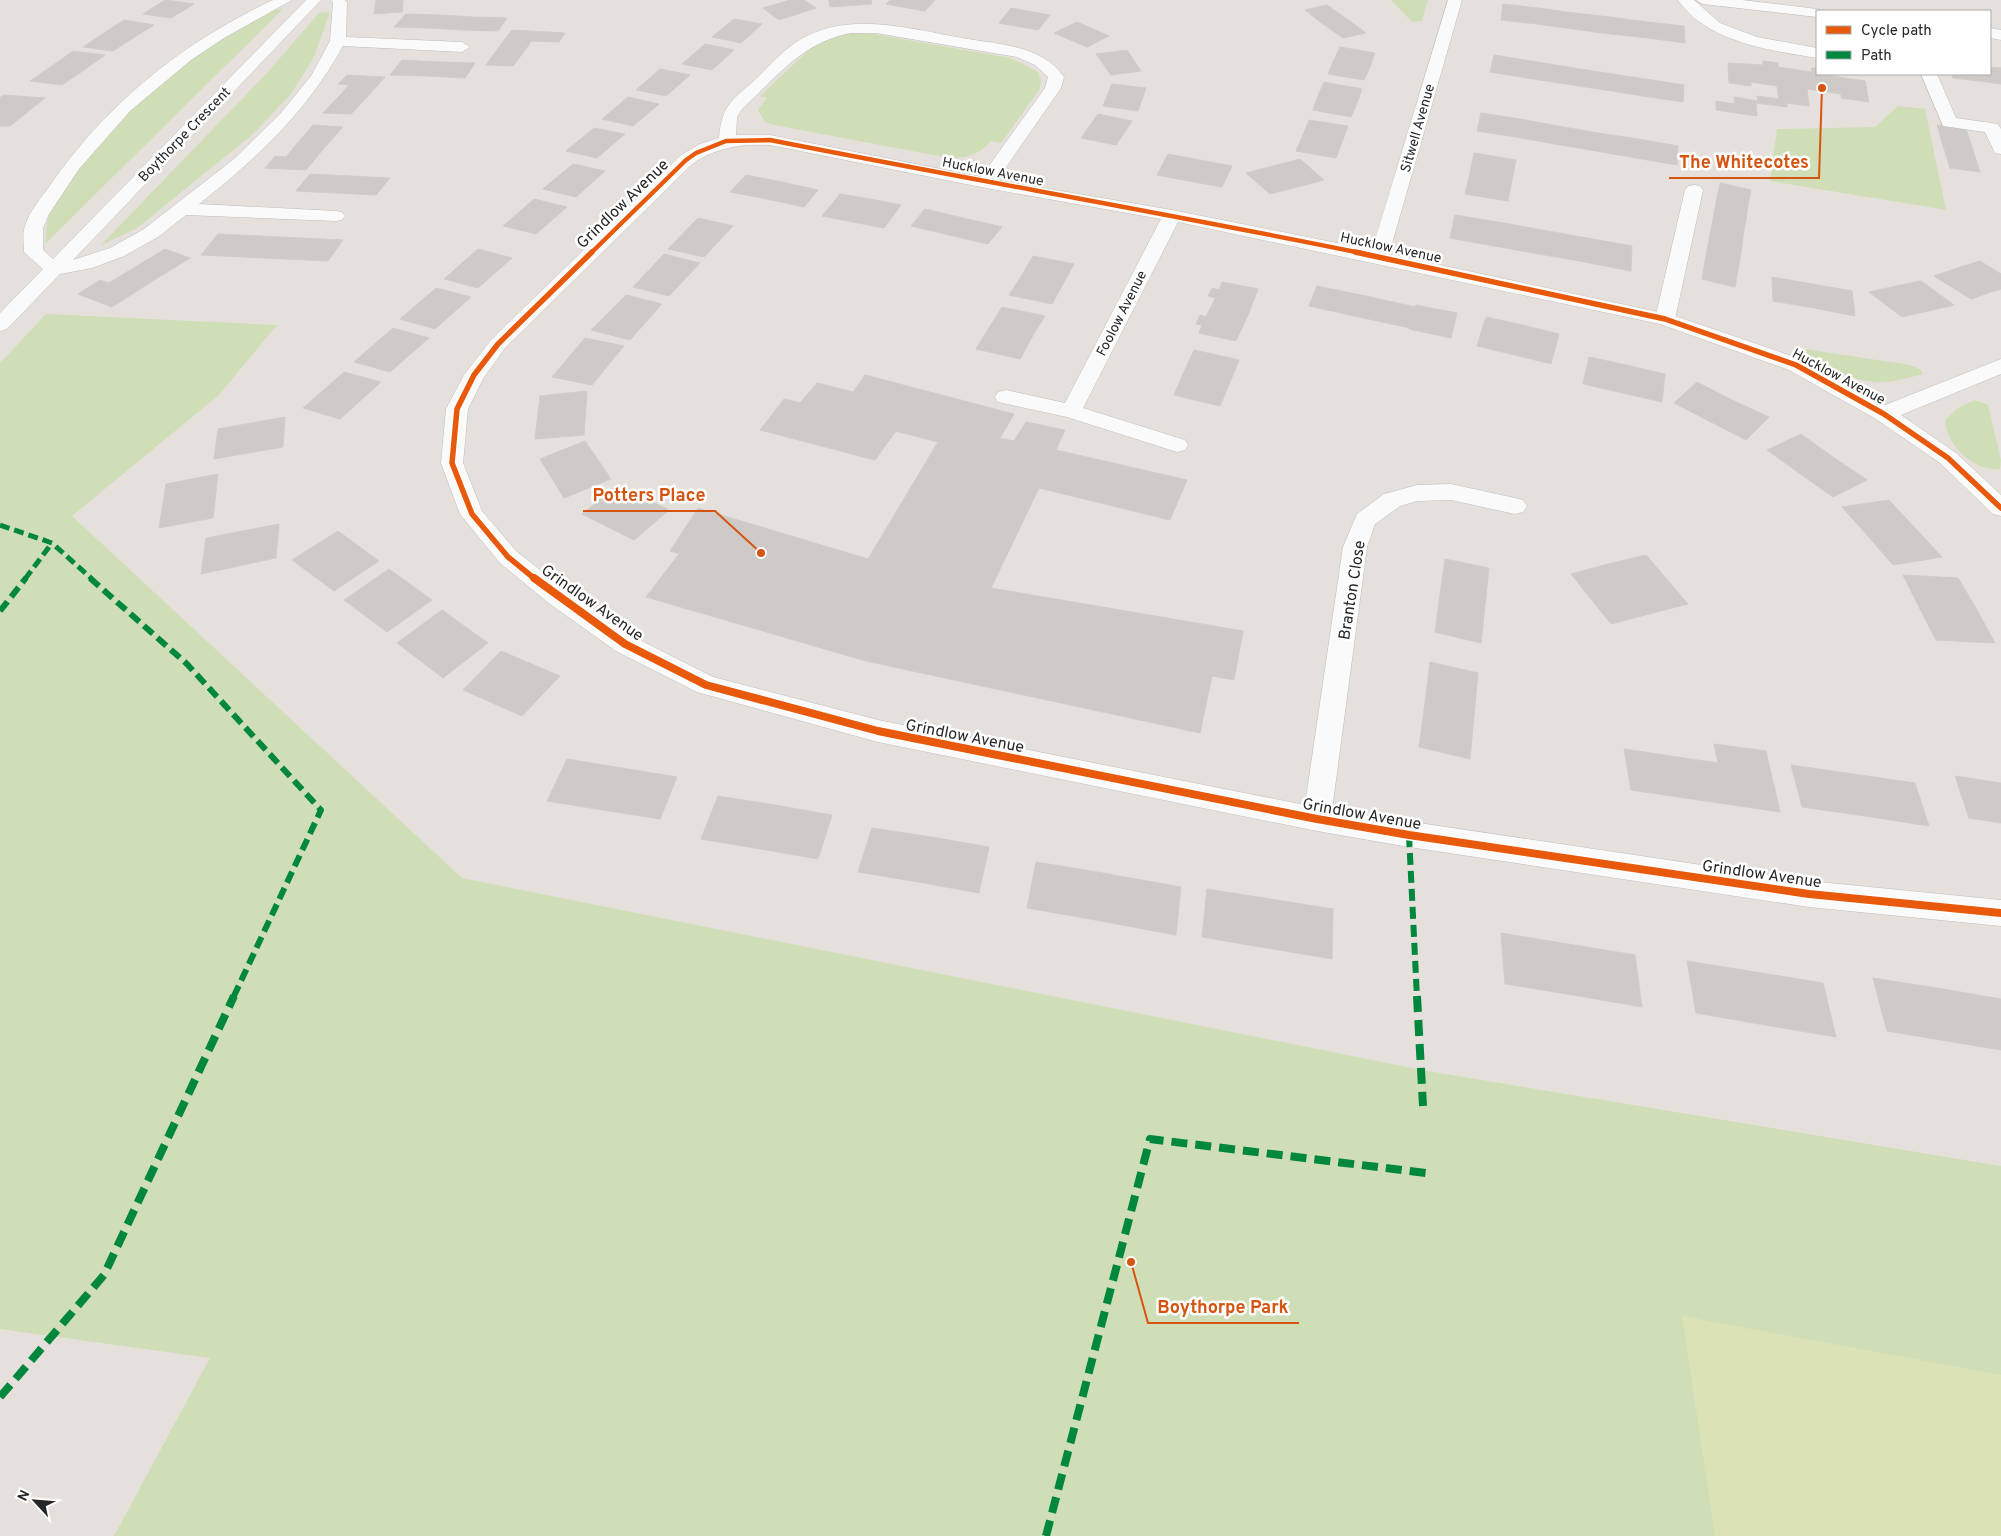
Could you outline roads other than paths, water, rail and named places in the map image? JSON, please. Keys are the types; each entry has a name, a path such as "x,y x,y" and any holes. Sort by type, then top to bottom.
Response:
{"street":[{"path":"285,0 266,8 212,38 156,80 106,127 65,174 34,226 34,252 54,269 85,264 117,252 151,233 240,163 286,118 318,77 338,41 340,3 338,0"},
{"name":"Boythorpe Crescent","path":"0,324 314,0"},
{"name":"Sitwell Avenue","path":"1380,257 1455,0"},
{"path":"1685,0 1715,26 1753,40 1816,53"},
{"path":"1703,0 1816,14"},
{"name":"Hucklow Avenue","path":"986,184 1053,88 1056,77 1050,67 1038,59 1020,53 896,31 854,26 834,29 804,42 736,106 729,118 727,139 770,140 986,184 1172,215 1380,257 1665,319 1721,337 1796,365 1884,414 1948,458 2001,508"},
{"path":"338,41 462,47"},
{"path":"1929,75 1949,122 1992,128 2001,149"},
{"name":"Grindlow Avenue","path":"727,139 702,148 686,160 498,344 474,375 457,409 452,463 472,514 508,557 559,598 625,644 706,685 878,732 1317,820 1419,837 1809,894 2001,913"},
{"path":"1665,319 1694,190"},
{"path":"182,209 336,216"},
{"name":"Foolow Avenue","path":"1072,411 1172,215"},
{"path":"1884,414 2001,366"},
{"path":"1006,396 1072,411 1177,445"},
{"name":"Branton Close","path":"1317,820 1355,547 1365,520 1392,500 1417,493 1451,492 1515,506"}],"place":[{"name":"The Whitecotes","path":"1822,88"},
{"name":"Potters Place","path":"761,553"},
{"name":"Boythorpe Park","path":"1131,1262"}]}
